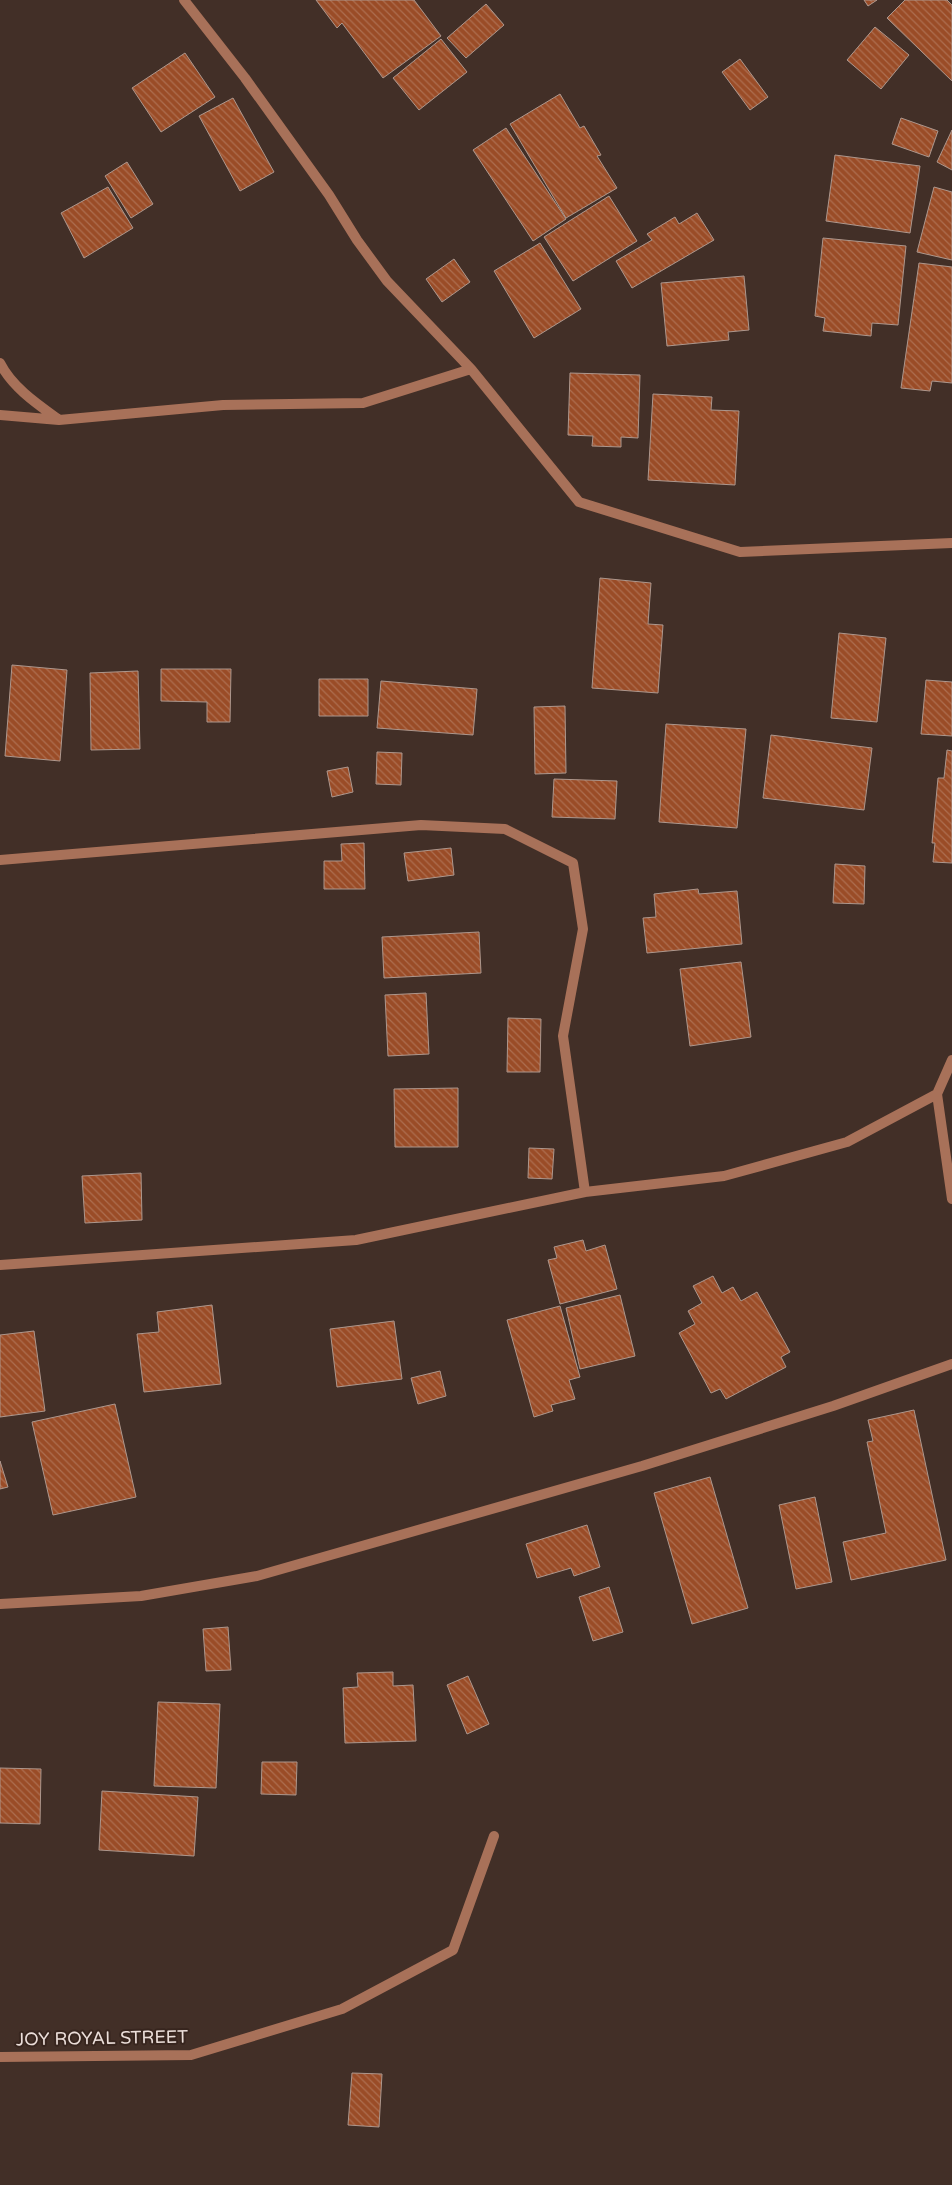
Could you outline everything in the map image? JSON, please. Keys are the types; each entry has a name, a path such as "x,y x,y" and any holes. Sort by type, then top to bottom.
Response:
{"street":[{"path":"184,0 244,78 329,195 357,240 386,281 471,369 579,502 740,552 952,543"},
{"path":"0,363 4,372 32,401 59,420"},
{"path":"0,415 59,420 223,405 363,404 471,369"},
{"path":"0,860 421,825 505,829 572,863 583,929 564,1036 585,1192"},
{"path":"952,1060 937,1094 952,1199"},
{"path":"0,1265 356,1240 585,1192 724,1176 847,1142 937,1094"},
{"path":"0,1604 141,1596 257,1576 642,1466 833,1406 952,1364"},
{"name":"JOY ROYAL STREET","path":"0,2057 191,2055 342,2009 454,1950 494,1836"}],"building":[{"path":"316,0 414,0 441,36 383,78 342,23 337,28"},
{"path":"864,0 877,0 868,6"},
{"path":"905,0 947,0 952,5 952,81 887,18"},
{"path":"486,4 504,25 466,58 447,38"},
{"path":"875,27 909,55 881,89 847,60"},
{"path":"441,39 467,72 419,110 393,78"},
{"path":"185,53 215,97 161,132 132,88"},
{"path":"740,59 768,97 750,110 722,72"},
{"path":"560,94 580,128 584,126 601,155 597,156 617,188 566,218 510,124"},
{"path":"233,98 274,172 240,191 199,116"},
{"path":"901,118 938,131 929,157 892,144"},
{"path":"506,128 566,219 533,241 473,150"},
{"path":"952,130 952,170 937,162"},
{"path":"835,155 920,166 910,233 826,221"},
{"path":"127,162 153,204 131,218 105,176"},
{"path":"108,187 133,228 84,258 61,213"},
{"path":"934,187 952,192 952,260 917,252"},
{"path":"609,196 637,241 573,281 544,237"},
{"path":"697,213 714,240 632,288 616,261 652,240 647,234 675,217 679,224"},
{"path":"823,238 906,246 898,325 872,323 871,336 823,331 825,318 815,316"},
{"path":"540,243 581,309 534,338 494,271"},
{"path":"454,259 470,282 442,302 426,279"},
{"path":"919,263 952,267 952,383 932,381 930,391 901,388"},
{"path":"744,276 749,330 728,332 729,340 667,346 661,283"},
{"path":"570,373 640,375 638,438 621,437 621,447 592,446 593,436 568,435"},
{"path":"653,394 712,397 711,410 739,411 735,485 648,480"},
{"path":"600,578 651,583 648,624 663,625 658,693 592,688"},
{"path":"839,633 886,638 877,722 831,718"},
{"path":"12,665 67,670 60,761 5,756"},
{"path":"161,669 231,669 230,722 207,722 207,702 161,701"},
{"path":"138,671 140,749 91,750 90,673"},
{"path":"319,679 368,679 368,716 319,716"},
{"path":"926,680 952,682 952,736 921,734"},
{"path":"381,681 477,689 473,735 377,728"},
{"path":"565,706 566,773 535,774 534,707"},
{"path":"666,724 746,729 737,828 659,822"},
{"path":"771,735 872,748 864,810 763,798"},
{"path":"947,750 952,751 952,863 933,862 935,843 932,843 938,778 944,778"},
{"path":"377,752 402,753 401,785 376,784"},
{"path":"348,767 353,792 332,797 327,771"},
{"path":"554,779 617,781 615,819 552,817"},
{"path":"364,843 365,889 324,889 324,861 342,861 341,844"},
{"path":"451,848 454,875 408,881 404,853"},
{"path":"835,864 865,866 864,904 833,903"},
{"path":"698,889 699,894 737,891 742,944 647,953 643,918 656,917 654,894"},
{"path":"479,932 481,973 384,978 382,937"},
{"path":"741,962 751,1037 690,1046 680,969"},
{"path":"426,993 429,1054 388,1056 385,995"},
{"path":"508,1018 541,1019 540,1072 507,1072"},
{"path":"458,1088 458,1147 395,1147 394,1089"},
{"path":"529,1148 554,1149 552,1179 528,1178"},
{"path":"141,1173 142,1220 85,1223 82,1176"},
{"path":"583,1240 586,1251 605,1245 617,1289 560,1304 548,1260 557,1258 554,1247"},
{"path":"713,1276 722,1293 733,1287 741,1301 757,1292 790,1352 781,1357 786,1367 726,1399 720,1389 711,1393 679,1333 695,1324 688,1311 702,1303 693,1286"},
{"path":"620,1295 635,1356 580,1369 566,1308"},
{"path":"212,1305 221,1384 144,1392 137,1334 159,1332 157,1312"},
{"path":"560,1306 580,1377 569,1380 575,1399 551,1405 553,1411 534,1417 507,1320"},
{"path":"394,1321 402,1379 337,1387 330,1329"},
{"path":"34,1331 45,1411 0,1417 0,1335"},
{"path":"440,1371 446,1396 418,1404 411,1378"},
{"path":"115,1404 136,1497 53,1515 32,1422"},
{"path":"914,1410 946,1560 851,1580 843,1542 886,1533 867,1442 873,1441 868,1420"},
{"path":"0,1461 8,1487 0,1489"},
{"path":"710,1477 748,1608 692,1624 654,1493"},
{"path":"815,1497 832,1582 796,1589 779,1505"},
{"path":"587,1525 600,1567 574,1576 571,1568 537,1578 526,1544"},
{"path":"609,1587 623,1632 593,1641 579,1597"},
{"path":"228,1627 231,1670 206,1671 203,1629"},
{"path":"393,1672 393,1686 413,1685 416,1741 345,1743 343,1688 358,1687 357,1673"},
{"path":"468,1676 489,1724 467,1734 447,1685"},
{"path":"158,1702 220,1704 216,1788 154,1786"},
{"path":"262,1762 297,1762 296,1795 261,1794"},
{"path":"0,1768 41,1769 40,1824 0,1823"},
{"path":"102,1791 198,1797 194,1856 99,1850"},
{"path":"352,2073 382,2074 379,2127 348,2125"}]}
